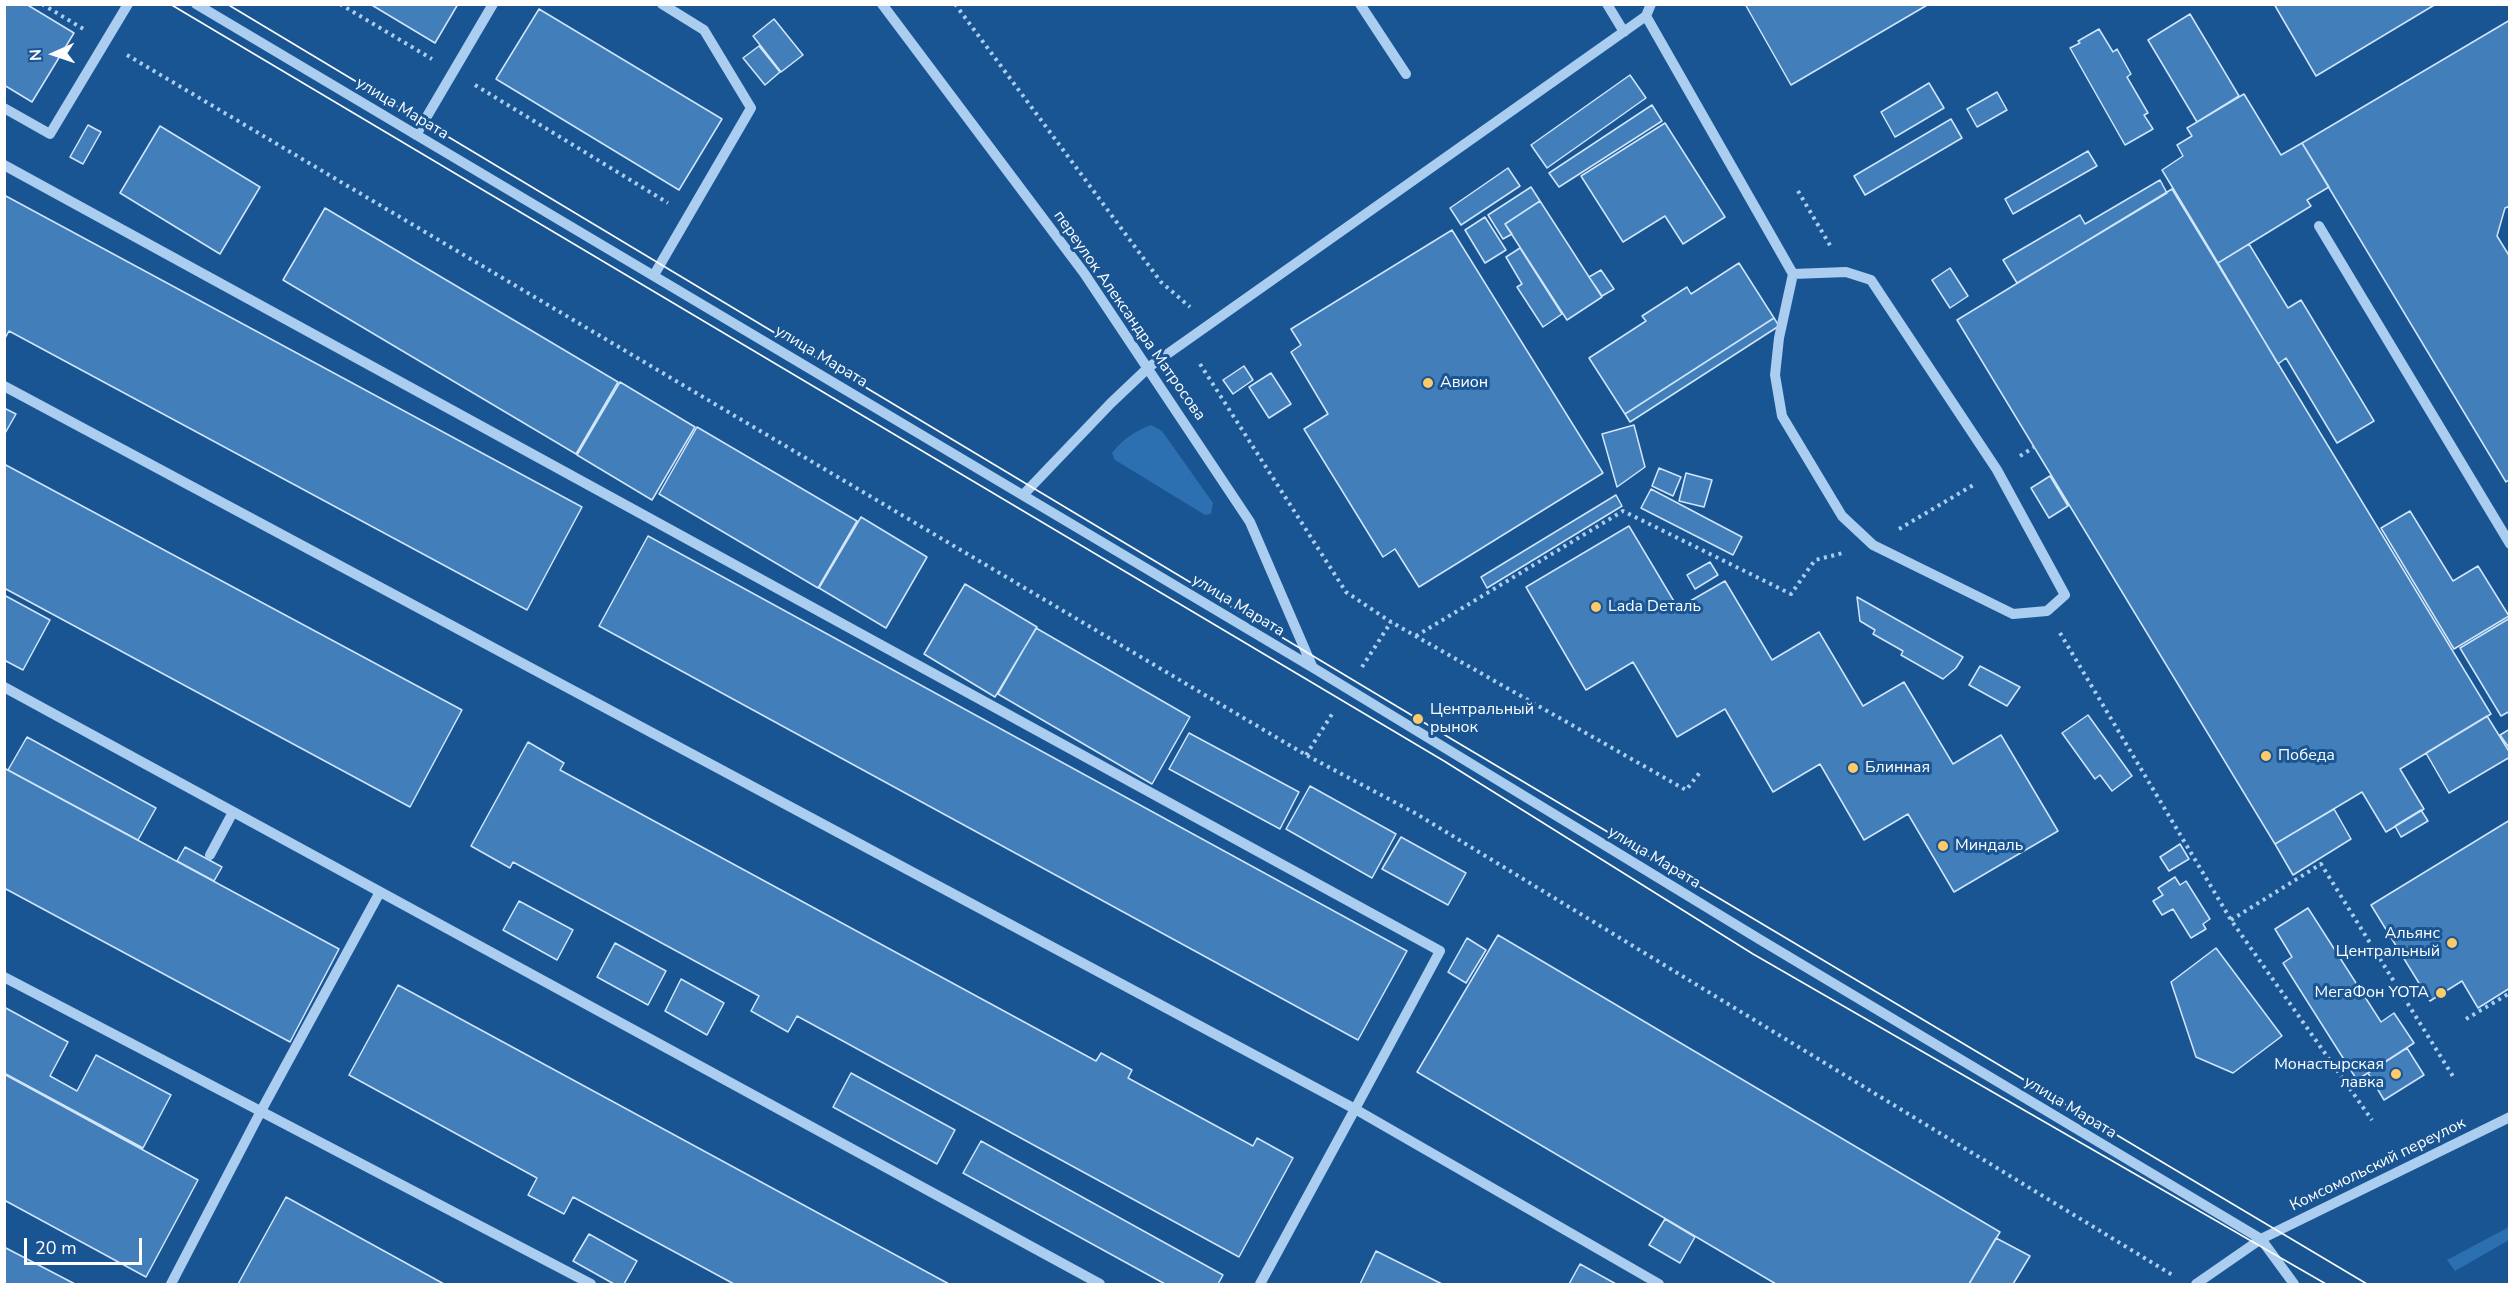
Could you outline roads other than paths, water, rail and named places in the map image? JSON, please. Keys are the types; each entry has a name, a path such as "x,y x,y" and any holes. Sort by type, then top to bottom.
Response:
{"street":[{"path":"4,108 50,135 128,4"},
{"name":"улица Марата","path":"196,4 1312,667 1749,933 2261,1239"},
{"path":"416,135 494,4"},
{"path":"654,275 751,108 704,30 662,4"},
{"name":"переулок Александра Матросова","path":"882,4 1084,273 1149,367 1250,522 1312,667"},
{"path":"1360,4 1406,74"},
{"path":"1607,4 1624,32"},
{"path":"1023,495 1111,403 1149,367 1624,32 1646,16 1651,4"},
{"path":"1646,16 1792,274 1779,338 1775,375 1782,416 1842,516 1873,545 2013,614 2047,611 2065,596 1997,470 1871,280 1846,272 1792,274"},
{"path":"4,165 1440,951 1260,1284"},
{"path":"2319,226 2509,541"},
{"path":"4,386 1355,1109 1659,1284"},
{"path":"4,687 1100,1284"},
{"path":"210,855 233,812"},
{"path":"171,1284 261,1111 380,892"},
{"path":"4,977 591,1284"},
{"name":"Комсомольский переулок","path":"2196,1284 2261,1239 2510,1117"},
{"path":"2261,1239 2294,1284"}],"tram line":[{"path":"170,4 1444,761 1753,954 2326,1284"},
{"path":"227,4 1418,719 2367,1284"}],"place":[{"name":"Авион","path":"1428,383"},
{"name":"Lada Dеталь","path":"1596,607"},
{"name":"Центральный рынок","path":"1418,719"},
{"name":"Победа","path":"2266,756"},
{"name":"Блинная","path":"1853,768"},
{"name":"Миндаль","path":"1943,846"},
{"name":"Альянс Центральный","path":"2452,943"},
{"name":"МегаФон YOTA","path":"2441,993"},
{"name":"Монастырская лавка","path":"2396,1074"}]}
